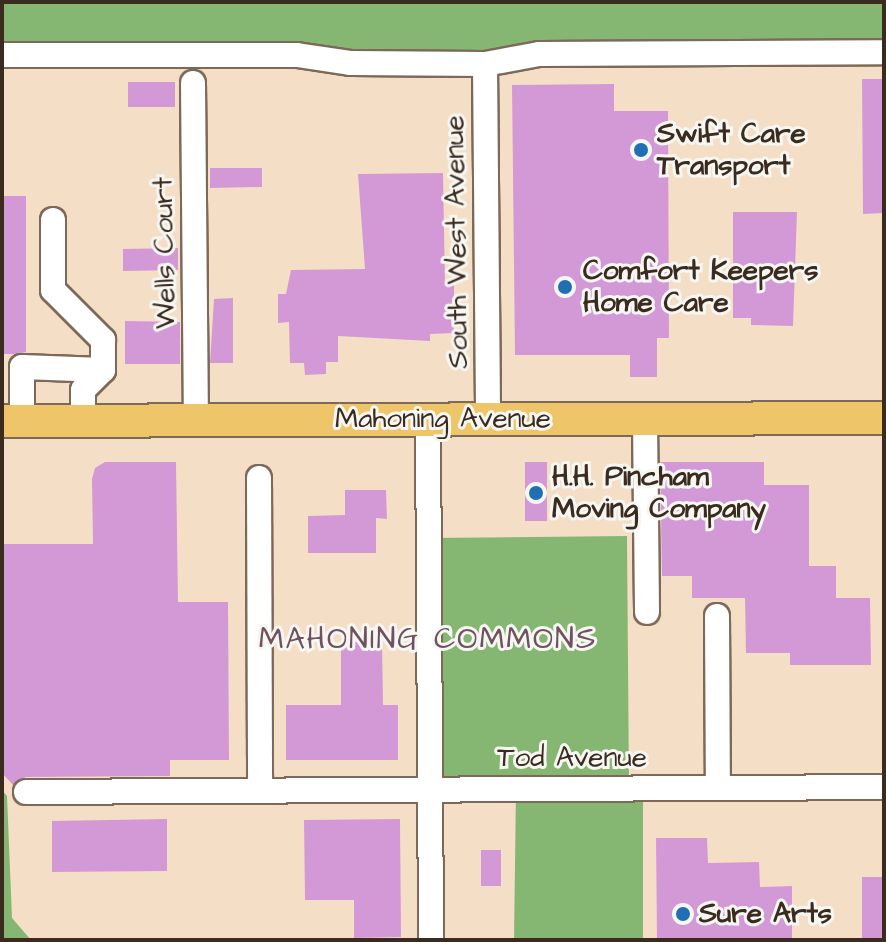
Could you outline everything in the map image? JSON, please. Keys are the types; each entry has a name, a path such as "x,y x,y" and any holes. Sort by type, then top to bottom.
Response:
{"main road":[{"name":"Mahoning Avenue","path":"12,421 884,418"}],"street":[{"path":"2,55 297,55 351,63 485,64 539,54 884,52"},
{"name":"South West Avenue","path":"485,64 488,419"},
{"name":"Wells Court","path":"193,83 196,421"},
{"path":"53,220 53,290 103,340 103,370 83,390 83,421"},
{"path":"12,421 22,367 103,370"},
{"path":"428,419 431,940"},
{"path":"645,419 647,612"},
{"path":"259,478 260,790"},
{"path":"717,616 718,787"},
{"name":"Tod Avenue","path":"26,792 884,787"}],"green space":[{"path":"2,2 884,2 884,52 2,55"},
{"path":"627,536 629,787 643,788 643,940 514,940 516,788 428,788 428,538"},
{"path":"2,790 7,796 12,918 31,940 2,940"}],"building":[{"path":"862,79 884,79 884,213 863,214"},
{"path":"128,82 175,82 175,107 128,107"},
{"path":"614,84 614,111 668,111 669,338 657,338 657,377 630,377 630,355 515,355 512,85"},
{"path":"210,168 262,168 262,187 210,188"},
{"path":"443,173 445,286 454,285 454,333 430,334 430,341 338,336 338,362 326,362 326,374 305,375 304,363 290,363 289,322 278,323 278,294 286,294 291,270 365,269 358,174"},
{"path":"2,196 26,196 26,352 15,354 2,354"},
{"path":"733,212 797,212 793,326 751,325 751,318 733,318"},
{"path":"178,248 178,270 123,271 123,249"},
{"path":"233,298 233,363 210,363 214,299"},
{"path":"125,321 180,322 180,364 125,364"},
{"path":"105,462 176,462 178,602 228,602 229,760 170,760 170,776 26,777 13,785 2,773 2,544 93,544 92,479 95,468"},
{"name":"H.H. Pincham Moving Company","path":"525,462 547,462 547,521 525,521"},
{"path":"660,462 764,462 764,485 809,485 809,566 836,566 836,598 870,598 871,665 790,665 790,653 746,653 745,598 692,598 692,576 662,576"},
{"path":"345,490 386,490 387,519 376,518 376,553 308,553 308,516 345,515"},
{"path":"341,642 382,642 383,705 398,705 398,760 286,760 286,705 341,705"},
{"path":"167,819 167,871 52,872 52,821"},
{"path":"400,819 401,937 354,938 354,900 305,900 304,820"},
{"path":"656,838 707,838 708,863 759,862 760,887 792,886 792,940 657,940"},
{"path":"481,850 501,850 501,886 481,886"},
{"path":"862,877 884,877 884,940 862,940"}],"place":[{"name":"Swift Care Transport","path":"641,150"},
{"name":"Comfort Keepers Home Care","path":"565,287"},
{"name":"H.H. Pincham Moving Company","path":"536,493"},
{"name":"Sure Arts","path":"683,914"}],"district":[{"name":"MAHONING COMMONS","path":"428,639"}]}
